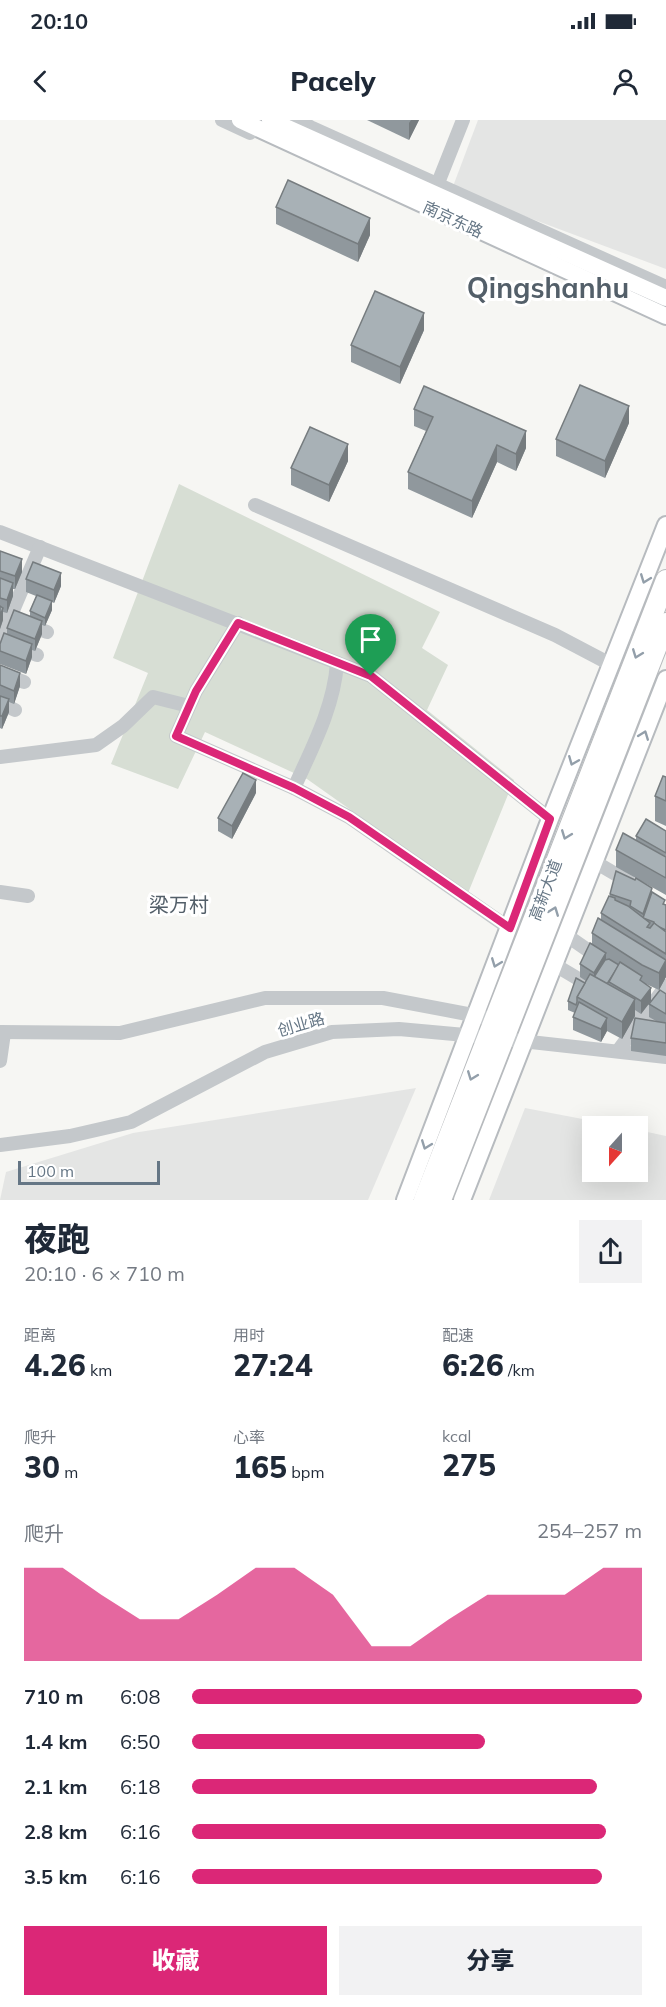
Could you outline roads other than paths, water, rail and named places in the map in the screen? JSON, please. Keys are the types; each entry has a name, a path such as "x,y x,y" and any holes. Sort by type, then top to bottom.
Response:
{"highway":[{"name":"高新大道","path":"424,1200 486,1029 666,580"},
{"name":"高新大道","path":"441,1200 486,1029 666,623"}],"main road":[{"name":"南京东路","path":"240,120 309,134"},
{"name":"南京东路","path":"270,120 309,134 433,195 666,298"},
{"name":"南京东路","path":"433,195 559,267 666,316"},
{"path":"405,1200 486,1029 510,928 550,819 666,525"},
{"path":"462,1200 666,680"}],"street":[{"path":"222,120 534,264 559,267"},
{"path":"298,120 309,134 433,195 666,287"},
{"path":"433,195 464,120"},
{"path":"255,505 555,635 612,665"},
{"path":"0,532 371,676 550,819"},
{"path":"37,655 0,642 5,616 14,594 40,547"},
{"path":"5,616 47,632"},
{"path":"238,623 196,691 176,736 294,788 349,817 510,928"},
{"path":"294,788 318,736 332,696 337,663"},
{"path":"0,672 24,682"},
{"path":"0,757 96,745 123,726 153,697 189,706"},
{"path":"0,703 15,710"},
{"path":"595,862 646,892"},
{"path":"0,892 28,896"},
{"path":"566,935 612,966"},
{"path":"555,965 666,1030"},
{"path":"618,1051 660,994"},
{"name":"创业路","path":"2,1033 120,1033 266,998 383,998 525,1041 666,1057"},
{"name":"创业路","path":"0,1145 70,1136 131,1122 265,1052 332,1032 486,1029"},
{"path":"0,1061 2,1033"}],"district":[{"name":"Qingshanhu","path":"548,287"},
{"name":"梁万村","path":"179,904"}]}
